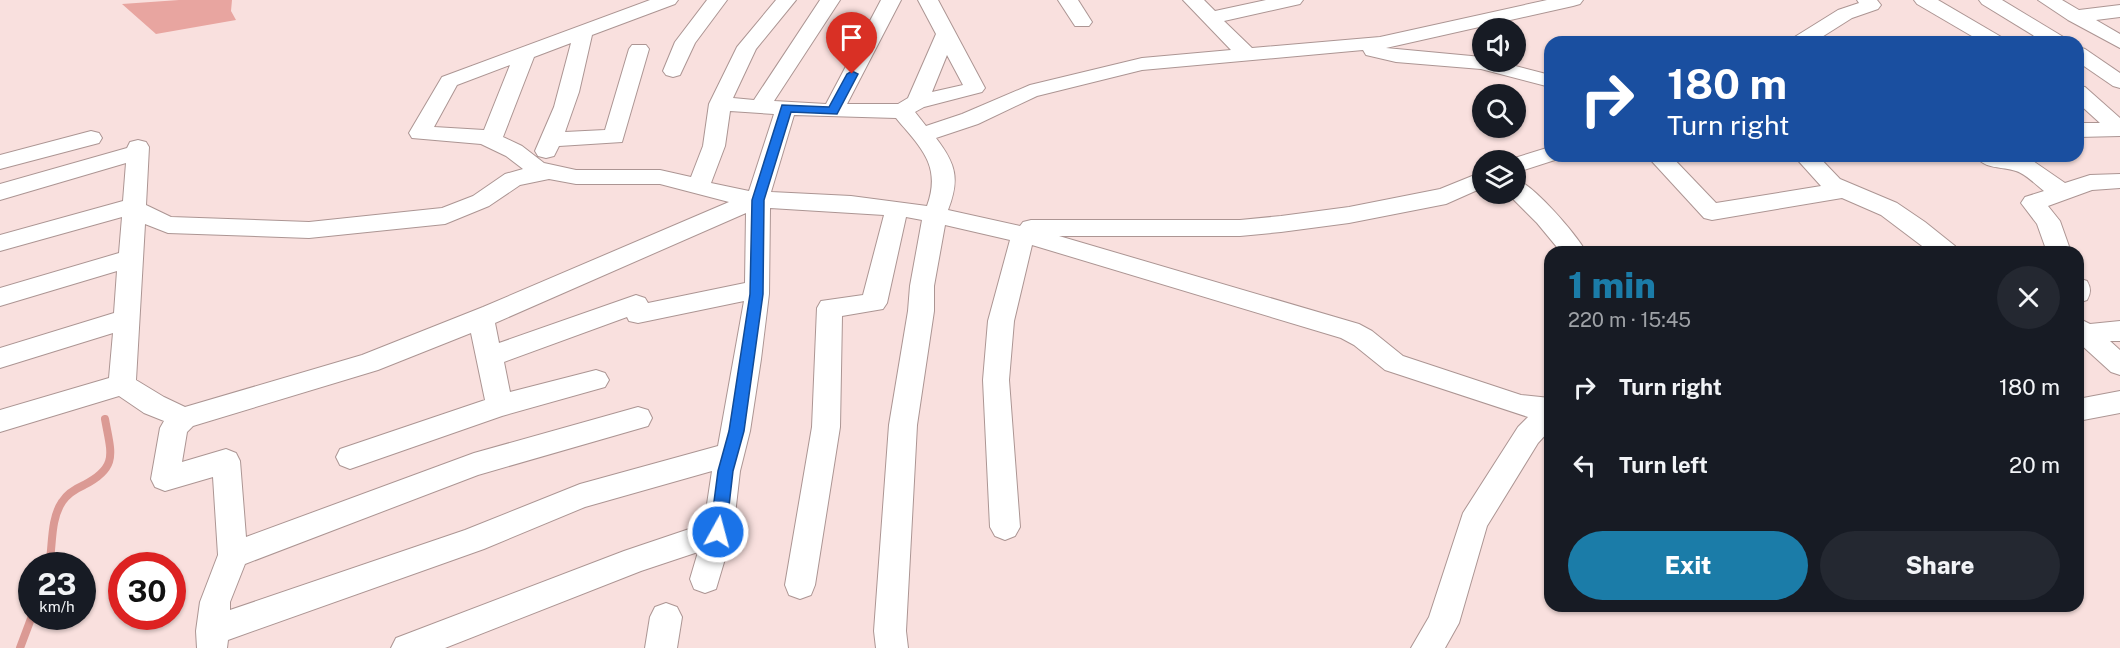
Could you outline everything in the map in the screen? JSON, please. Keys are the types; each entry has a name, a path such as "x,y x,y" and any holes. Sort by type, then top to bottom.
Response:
{"street":[{"path":"668,0 449,81 420,133 485,137 514,151 542,170 576,177 660,177 758,200 897,208 1023,235 1350,331 1363,338 1394,363 1521,406 1544,409"},
{"path":"673,71 685,42 717,0"},
{"path":"699,188 714,146 720,104 747,46 786,0"},
{"path":"760,106 798,45 830,0"},
{"path":"833,111 891,0"},
{"path":"720,104 833,111 910,106 975,88 928,0"},
{"path":"1068,0 1082,22"},
{"path":"1193,0 1246,54"},
{"path":"1209,18 1293,0"},
{"path":"922,135 970,118 1030,91 1158,61 1355,45 1417,36 1573,0"},
{"path":"1810,36 1845,14 1871,5 1867,0"},
{"path":"1924,0 1979,36"},
{"path":"1989,0 2048,36"},
{"path":"2048,0 2120,42"},
{"path":"2075,16 2120,11"},
{"path":"542,170 573,84 583,32"},
{"path":"892,648 890,631 903,425 921,311 922,286 935,215 943,194 944,175 940,158 922,135 910,106 946,34"},
{"path":"1355,45 1396,56 1482,63 1544,79"},
{"path":"552,139 614,137 639,49"},
{"path":"491,140 525,53"},
{"path":"2084,57 2120,82"},
{"path":"2084,97 2120,129"},
{"path":"705,579 718,532 741,401 757,289 758,200 786,108"},
{"path":"2084,129 2120,129"},
{"path":"0,162 91,138"},
{"path":"0,192 138,149 122,385"},
{"path":"1526,162 1544,156"},
{"path":"1664,162 1712,212 1842,190"},
{"path":"1810,162 1826,179 1842,190 1889,209 1939,246"},
{"path":"2001,162 2022,164 2063,193"},
{"path":"0,243 118,209 134,209 168,225 309,230 445,216 481,201 513,179 542,170"},
{"path":"2056,246 2048,220 2033,203 2090,183 2120,181"},
{"path":"989,228 1240,228 1350,215 1446,196 1472,184"},
{"path":"1526,198 1569,246"},
{"path":"730,454 580,496 473,540 212,639 215,602 233,555 226,461 165,479 174,428 184,418 369,363 482,319 758,200"},
{"path":"800,585 826,427 831,308 874,303 897,208"},
{"path":"1005,526 996,380 1001,321 1012,270 1023,235"},
{"path":"0,297 131,258"},
{"path":"490,357 636,304 638,314 757,289"},
{"path":"0,358 127,319"},
{"path":"482,319 500,405"},
{"path":"2084,331 2120,331"},
{"path":"2084,334 2120,365"},
{"path":"350,457 500,405 546,391 596,380"},
{"path":"0,422 122,385 154,405 184,418"},
{"path":"2084,409 2120,402"},
{"path":"1427,648 1443,622 1473,522 1528,435 1544,417"},
{"path":"233,555 474,465 638,418"},
{"path":"407,648 635,560 718,532"},
{"path":"661,648 666,617"}],"shaded area":[{"path":"179,0 232,0 231,11 236,20 156,34 122,4"}],"waterway":[{"path":"51,552 55,517 62,502 72,492 103,472 108,465 110,450 105,419"},
{"path":"20,648 27,630"}],"route":[{"path":"718,532 726,471 736,431 757,294 758,200 786,108 833,111 852,74"}]}
